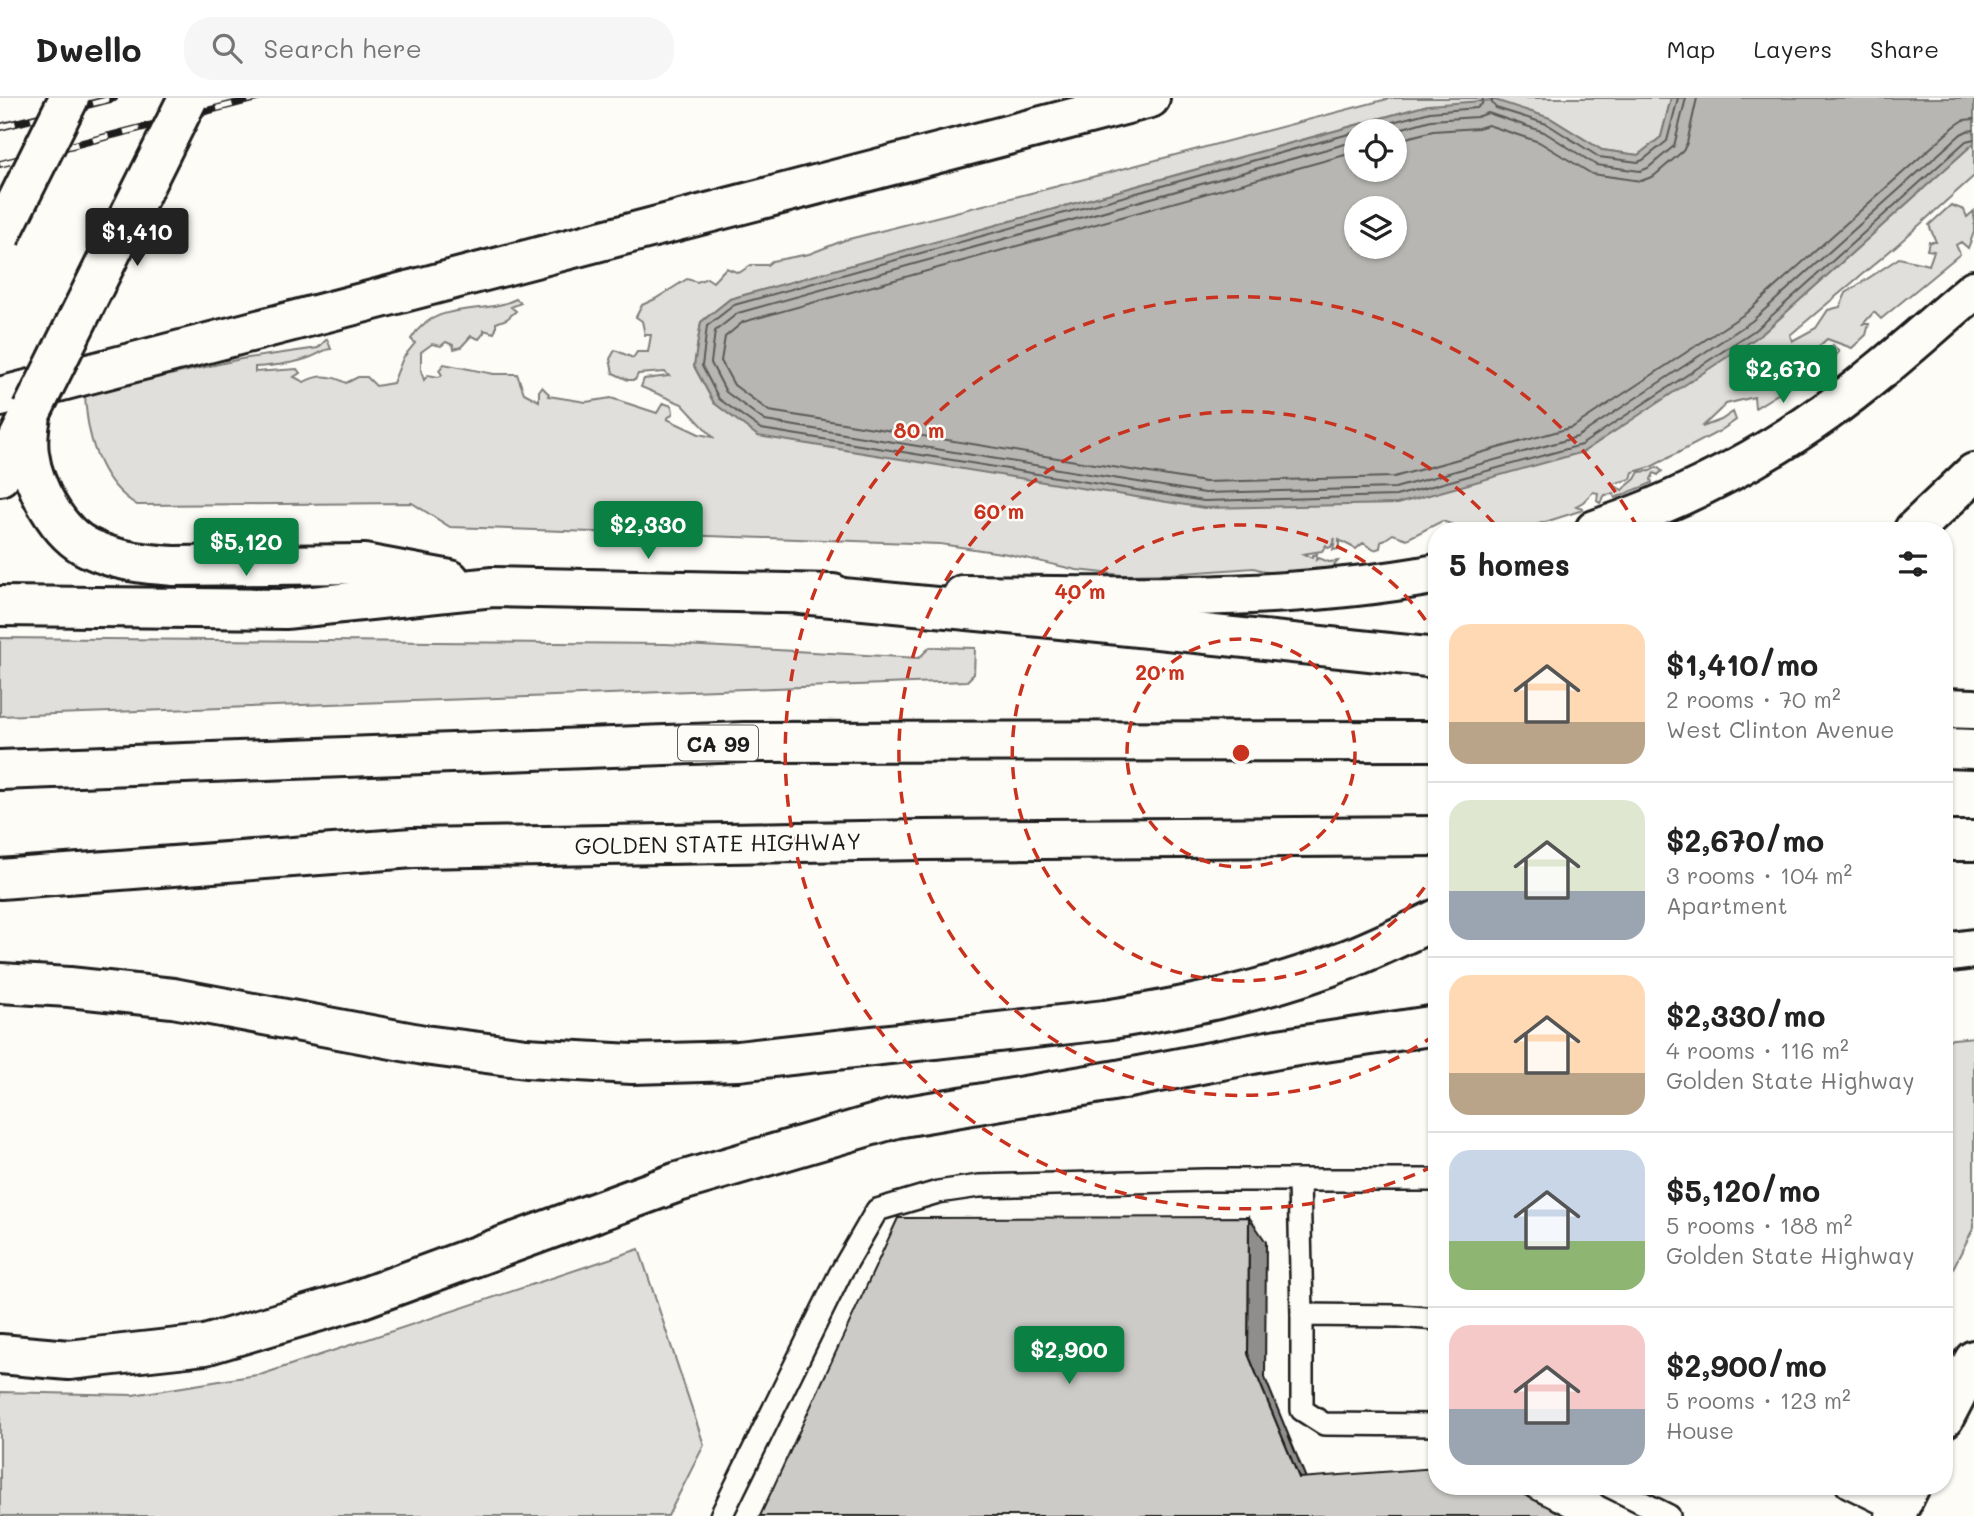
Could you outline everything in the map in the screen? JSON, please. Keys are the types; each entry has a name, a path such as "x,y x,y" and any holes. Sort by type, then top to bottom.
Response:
{"main road":[{"path":"0,236 69,98"},
{"path":"0,476 16,404 188,98"},
{"path":"16,404 1150,98"},
{"path":"1616,522 1670,501 1779,443 1861,385 1974,290"},
{"path":"16,404 28,432 34,477 44,500 63,528 85,547 144,564 363,564 493,587"},
{"path":"1922,522 1974,473"},
{"path":"0,606 285,609 493,587 801,594 1214,595 1339,588 1428,575"},
{"path":"801,594 1428,657"},
{"path":"1953,708 1974,709"},
{"name":"CA 99","path":"0,770 745,743 1428,741"},
{"path":"1953,748 1974,749"},
{"name":"GOLDEN STATE HIGHWAY","path":"0,879 412,848 1428,836"},
{"path":"1953,841 1974,841"},
{"path":"0,983 173,998 424,1045 526,1058 632,1064 738,1061 1159,1012 1216,1000 1315,972 1428,923"},
{"path":"1953,952 1974,949"},
{"path":"0,1354 69,1360 205,1345 354,1301 678,1182 896,1118 1278,1049 1428,1026"},
{"path":"1953,1399 1974,1360"}],"lane":[{"path":"721,1516 840,1274 877,1210 938,1192 979,1186 1205,1180 1428,1180"},
{"path":"1298,1181 1302,1410 1324,1424 1428,1425"},
{"path":"1302,1315 1399,1315 1428,1318"},
{"path":"1627,1495 1669,1516"},
{"path":"1874,1495 1901,1504"}],"shaded area":[{"path":"1391,98 1671,98 1661,137 1638,155 1602,150 1550,118 1428,105 1378,119 1344,119 1344,128 730,299 701,322 694,366 714,403 1762,334 1974,143 1974,176 1790,335 1792,341 1816,328 1828,310 1840,307 1846,293 1899,258 1929,265 1934,251 1927,250 1929,242 1936,242 1929,225 1951,205 1964,210 1967,217 1974,211 1974,232 1968,248 1961,242 1956,245 1960,254 1881,319 1874,312 1863,324 1869,324 1866,335 1852,348 1827,339 1815,350 1822,355 1833,345 1839,352 1830,362 1823,359 1815,365 1818,372 1815,378 1797,382 1755,408 1754,397 1726,404 1702,427 1733,412 1736,420 1651,467 1633,472 1631,479 1612,484 1622,490 1639,472 1657,467 1662,471 1658,475 1654,473 1652,483 1615,498 1613,494 1605,495 1600,503 1597,501 1598,493 1593,492 1576,506 1583,510 1545,522 1428,522 1428,528 1407,539 1393,534 1381,542 1380,548 1374,550 1363,543 1356,549 1339,540 1339,549 1333,550 1335,538 1331,547 1326,545 1322,551 1303,554 1312,558 1317,554 1316,560 1319,558 1329,562 1338,561 1332,568 1273,574 1254,568 1122,575 1077,570 1008,554 940,544 450,527 412,503 137,505 124,495 104,470 88,426 85,394 241,359 318,348 327,339 331,349 297,361 255,367 255,372 297,369 300,373 294,377 304,382 325,376 346,383 358,377 367,377 376,386 393,383 403,358 415,343 411,339 421,326 446,313 489,307 516,299 521,303 511,307 516,311 507,319 496,323 494,333 484,330 479,339 471,336 461,347 454,349 453,345 446,342 441,346 432,344 421,352 424,380 428,375 442,375 439,370 444,364 494,374 517,374 524,393 539,401 542,387 548,396 586,402 611,398 657,413 663,403 672,406 673,413 667,419 699,434 713,437 682,404 641,387 644,379 669,376 665,372 638,374 635,380 628,380 613,373 610,359 615,350 633,358 637,352 648,352 651,335 645,335 642,321 636,317 642,305 687,279 697,282 707,278 713,282 726,268 739,273 751,265 767,265 772,261 809,254 845,240"},
{"path":"0,638 666,644 919,658 930,647 975,648 974,674 967,681 0,716"},
{"path":"1974,1037 1974,1227 1953,1268 1953,1039"},
{"path":"639,1249 704,1445 668,1516 0,1516 0,1392 133,1395 263,1374"}],"water":[{"path":"1671,98 1974,98 1974,143 1762,334 1583,452 1397,504 1204,508 758,436 714,403 694,366 701,322 730,299 1344,128 1344,182 1407,182 1407,119 1378,119 1428,105 1495,100 1550,118 1602,150 1638,155 1661,137"}],"building":[{"path":"1249,1217 1248,1354 1299,1478 1428,1469 1428,1495 1525,1495 1566,1516 760,1516 898,1218"}],"railway":[{"path":"0,127 114,98"},
{"path":"0,164 257,98"}]}
